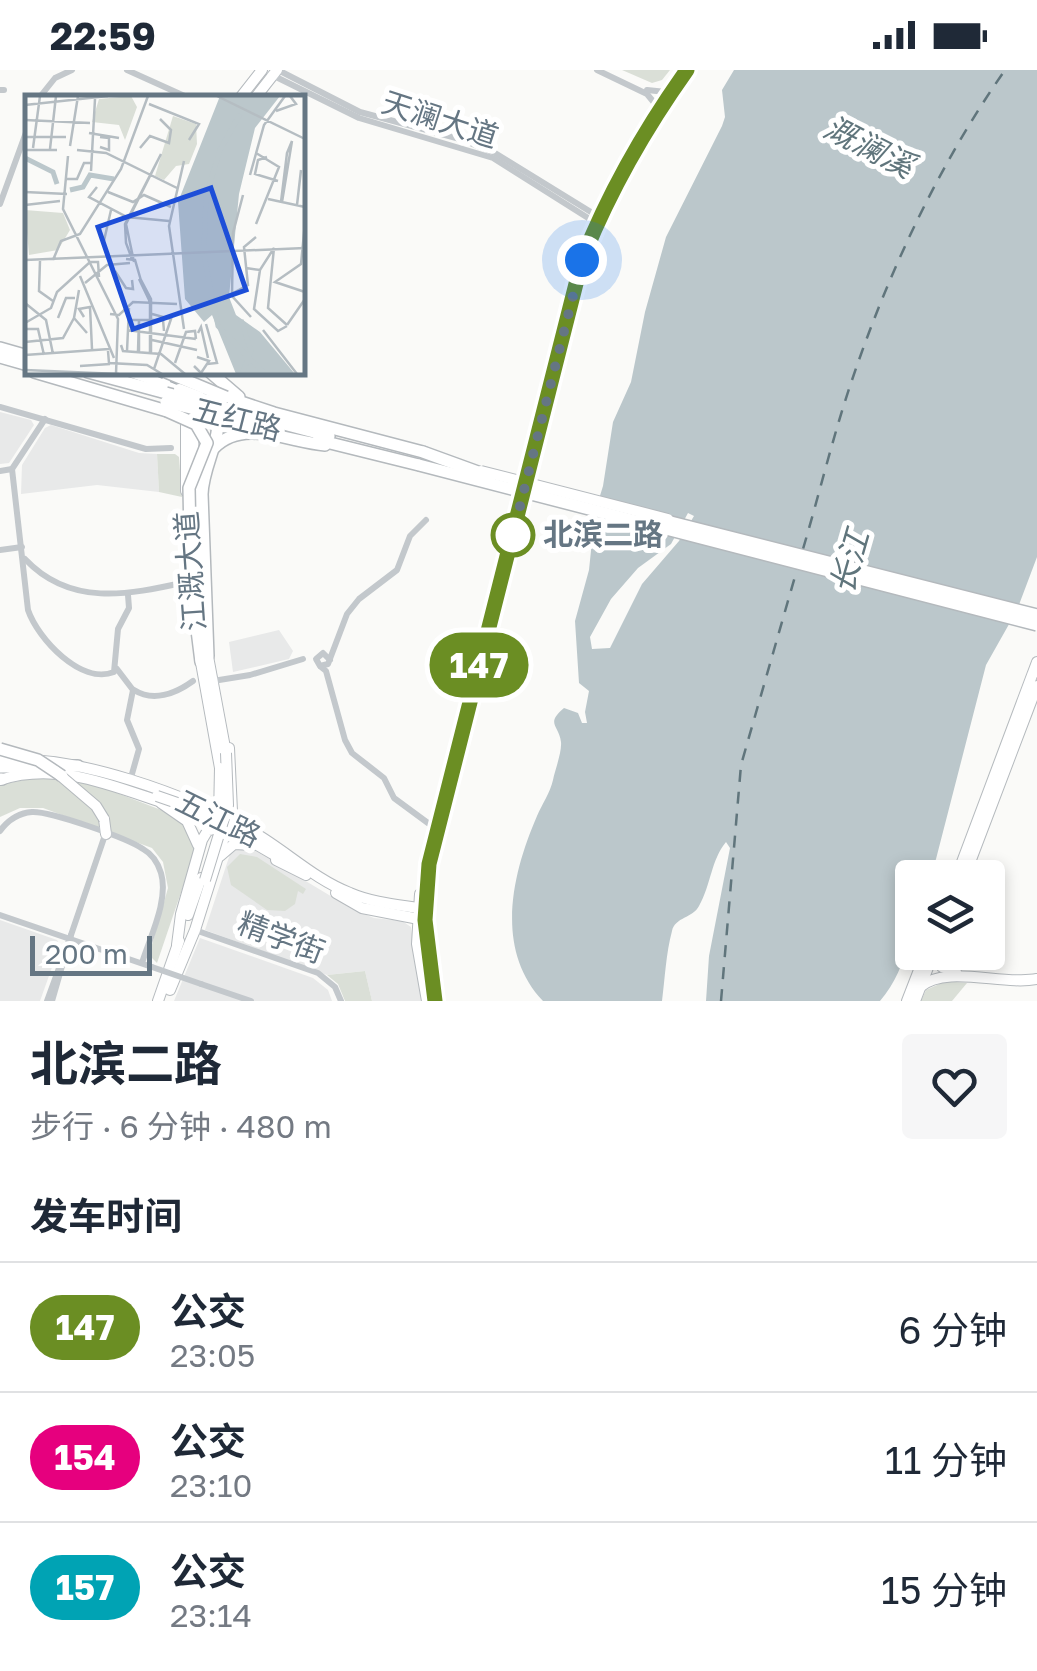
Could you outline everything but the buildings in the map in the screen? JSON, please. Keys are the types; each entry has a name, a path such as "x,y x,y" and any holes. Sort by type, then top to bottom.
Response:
{"highway":[{"path":"0,360 25,367"},
{"name":"五红路","path":"96,375 166,402"},
{"path":"171,375 226,407 274,413"},
{"path":"213,375 235,394 274,413 420,460 1037,626"},
{"name":"五红路","path":"59,377 166,402 226,407 420,460"},
{"path":"204,398 217,408 220,428 209,456 202,494 204,659"},
{"path":"166,402 196,424 207,443 189,488 192,586 196,630 204,659"},
{"name":"五红路","path":"226,407 342,446 420,460"},
{"path":"209,456 227,437 248,432 342,446"},
{"path":"420,460 1037,614"},
{"path":"0,747 52,760"},
{"path":"0,747 38,760 62,776"},
{"path":"0,770 81,767"}],"main road":[{"path":"426,1001 417,944 432,826 552,367 576,258 656,104 684,70"},
{"path":"435,1001 421,914 437,828 582,260 595,218 684,70"},
{"path":"243,95 271,71"},
{"path":"257,95 271,71"},
{"path":"139,375 226,407"},
{"name":"江溉大道","path":"188,375 187,442 191,462 186,582 204,659 220,768 218,824 203,879"},
{"name":"江溉大道","path":"188,375 204,659 213,681 211,698 226,753 228,805 203,879"},
{"path":"191,462 210,431"},
{"path":"420,460 1037,614"},
{"path":"976,848 970,850 1037,662"},
{"path":"970,860 1037,686"},
{"path":"211,698 216,785 225,820"},
{"path":"211,698 231,760 233,804 258,835"},
{"path":"0,770 29,759 62,776 96,806 104,819 106,834"},
{"name":"五江路","path":"0,770 52,760 194,803 258,835 339,889 399,910"},
{"path":"81,767 212,816 220,838"},
{"name":"五江路","path":"0,770 90,778 225,820 362,908 421,914"},
{"path":"194,803 212,800 216,785"},
{"path":"156,798 187,822 197,838 199,853"},
{"path":"225,820 233,804"},
{"path":"967,860 982,811"},
{"path":"168,996 217,861 224,837 218,829 208,830 204,835 181,914 177,945"},
{"path":"217,861 224,850 245,843 306,875"},
{"path":"158,1001 203,879"},
{"path":"168,996 203,879"},
{"path":"911,1001 920,970"},
{"path":"911,1001 928,970"},
{"path":"949,970 1037,976"},
{"path":"920,987 941,976 1014,981 1037,976"}],"street":[{"path":"41,95 55,78 72,70"},
{"path":"127,70 182,95"},
{"path":"597,70 647,94 656,104"},
{"path":"606,70 649,90 666,92"},
{"name":"天澜大道","path":"271,71 360,112 460,139 495,153 595,218"},
{"path":"0,204 25,135"},
{"path":"0,407 146,448 171,448 182,452 191,462"},
{"path":"46,419 12,470 28,610 52,646 86,670 104,676 117,669"},
{"path":"171,448 187,442"},
{"path":"0,471 12,470"},
{"path":"320,665 352,606 397,570 410,536 426,520"},
{"path":"0,550 22,547"},
{"path":"24,558 46,578 72,590 128,595 186,582"},
{"path":"128,595 129,608 118,629 117,669 133,690 127,720 139,750 130,782"},
{"path":"325,658 345,740 352,753 382,775 394,798 432,826"},
{"path":"213,681 325,658"},
{"path":"303,660 320,665 331,687"},
{"path":"133,690 139,695 162,696 193,681"},
{"path":"0,831 12,819 33,812 106,834 148,852 162,877 162,896 142,964"},
{"path":"49,1001 106,834"},
{"path":"0,915 251,1001"},
{"name":"精学街","path":"194,930 318,973 335,987 341,1001"}],"shaded area":[{"path":"622,70 670,70 662,80 652,83"},
{"path":"0,412 31,420 34,425 9,463 0,464"},
{"path":"51,425 139,453 157,454 159,492 97,485 21,494 22,465 45,428"},
{"path":"157,454 179,457 182,497 159,492"},
{"path":"279,630 293,651 289,659 233,672 229,642"},
{"path":"38,777 86,781 169,813 185,825 194,847 193,857 157,963 149,955 168,888 163,862 152,848 43,808 20,808 0,817 0,785"},
{"path":"254,850 354,910 374,918 402,921 411,927 421,1001 372,1001 365,971 327,975 205,930 231,851"},
{"path":"240,854 257,857 306,889 303,894 298,891 295,904 285,911 267,910 231,885 227,867"},
{"path":"0,920 57,940 60,945 40,1001 0,1001"},
{"path":"267,921 291,929 285,946 261,938"},
{"path":"200,938 313,978 328,990 332,1001 174,1001"},
{"path":"365,971 372,1001 345,1001 338,984 327,975"},
{"path":"946,981 967,983 952,1001 921,1001 926,990"}],"water":[{"path":"734,70 1037,70 1037,557 1017,610 986,665 936,860 895,860 895,970 899,970 880,1001 706,1001 709,956 730,848 726,842 699,906 674,926 662,1001 543,1001 518,958 512,911 515,886 528,838 550,789 559,756 561,742 555,718 564,708 578,713 582,723 587,723 589,691 579,683 575,621 589,570 595,512 613,422 631,382 666,237 725,117 722,90","holes":["688,513 694,516 679,541 642,584 610,648 592,649 590,637 611,599 638,568 671,544"]}],"ferry route":[{"path":"803,549 843,406 880,303 936,183 1005,70"},
{"path":"721,1001 741,765 798,566"}],"tunnel":[{"path":"210,431 258,429"}],"railway":[{"path":"156,375 224,403"},
{"path":"419,464 1037,624"}],"bus line":[{"name":"147","path":"435,1001 426,943 429,864 582,260 601,212 656,114 687,70"}],"place":[{"name":"北滨二路","path":"513,535"}],"route":[{"path":"513,535 512,538 582,260"}],"water label":[{"name":"溉澜溪","path":"869,147"},
{"name":"长江","path":"850,562"}]}
